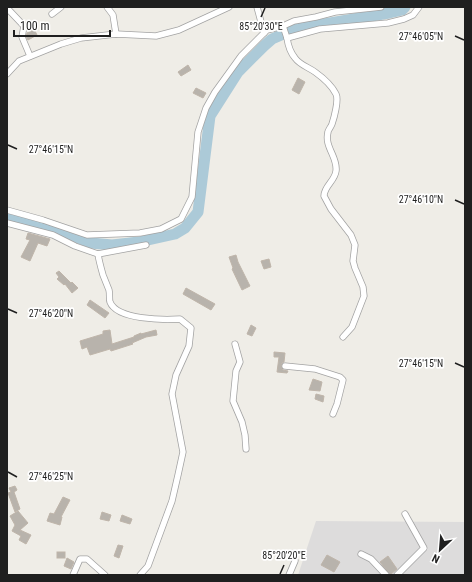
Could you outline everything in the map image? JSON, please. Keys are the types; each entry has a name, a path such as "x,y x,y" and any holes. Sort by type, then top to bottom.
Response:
{"street":[{"path":"52,14 61,7"},
{"path":"107,7 113,15 116,34"},
{"path":"7,74 19,61 61,44 82,38 116,34 156,36 179,30 229,7"},
{"path":"257,7 264,33"},
{"path":"7,210 43,220 87,236 140,234 161,229 181,219 192,197 198,132 206,108 215,92 241,56 268,30 283,28 294,21 335,12 381,7"},
{"path":"287,38 320,28 388,23 413,15 419,7"},
{"path":"7,8 24,26 22,37 30,56"},
{"path":"283,28 295,58 301,64 319,75 338,99 332,124 328,132 328,145 335,163 336,171 325,189 324,196 351,235 355,245 353,261 364,296 352,327 344,337"},
{"path":"7,222 52,235 75,246 98,254 146,245"},
{"path":"98,254 102,274 109,291 110,302 117,309 135,317 147,319 180,319 191,328 189,346 176,375 172,394 183,452 172,501 148,566 140,575"},
{"path":"235,344 240,362 236,371 233,401 242,422 246,449"},
{"path":"285,366 315,369 340,377 343,380 338,404 333,414"},
{"path":"397,575 424,548 405,514"},
{"path":"361,554 371,559 386,575"},
{"path":"73,575 80,559 87,559 105,575"},
{"path":"289,575 295,561"}],"shaded area":[{"path":"316,521 465,522 465,575 298,575"}],"building":[{"path":"34,29 37,35 28,40 26,37 27,33"},
{"path":"188,65 191,70 181,76 178,72"},
{"path":"298,78 305,82 299,94 292,90"},
{"path":"196,88 206,93 203,98 193,93"},
{"path":"28,233 50,239 47,246 38,243 30,261 21,257 30,240 26,239"},
{"path":"236,255 250,286 242,290 232,269 233,268 229,257"},
{"path":"269,259 271,267 264,269 261,261"},
{"path":"59,271 78,288 72,293 65,284 64,285 57,279 59,277 56,273"},
{"path":"186,288 215,304 211,310 183,294"},
{"path":"90,300 109,313 105,318 87,305"},
{"path":"251,325 256,328 252,336 247,334"},
{"path":"110,330 112,344 134,337 141,333 156,330 157,335 146,337 132,343 133,344 111,351 110,349 90,355 87,347 82,349 80,341 103,334 103,331"},
{"path":"274,352 285,353 284,362 281,366 283,370 288,371 287,373 277,372 279,357 274,357"},
{"path":"313,379 322,382 320,391 309,390"},
{"path":"316,394 324,396 323,402 315,399"},
{"path":"15,486 17,490 14,492 20,509 15,512 8,493 11,492 9,488"},
{"path":"63,497 70,500 61,517 60,525 47,521 50,513 54,514"},
{"path":"18,511 28,523 20,530 31,535 26,544 19,540 21,536 12,531 15,525 10,516"},
{"path":"102,512 111,515 109,521 100,519"},
{"path":"122,515 132,519 130,524 120,521"},
{"path":"118,545 123,546 119,558 114,556"},
{"path":"57,552 65,552 65,558 57,558"},
{"path":"327,555 340,562 334,572 321,565"},
{"path":"388,556 397,569 390,575 380,562"},
{"path":"67,558 74,562 71,569 64,566"}],"waterway":[{"path":"7,219 18,219 58,230 91,243 112,245 139,242 175,234 185,228 198,212 210,116 238,72 264,46 272,39 295,29 389,13 402,10 405,7"}]}
